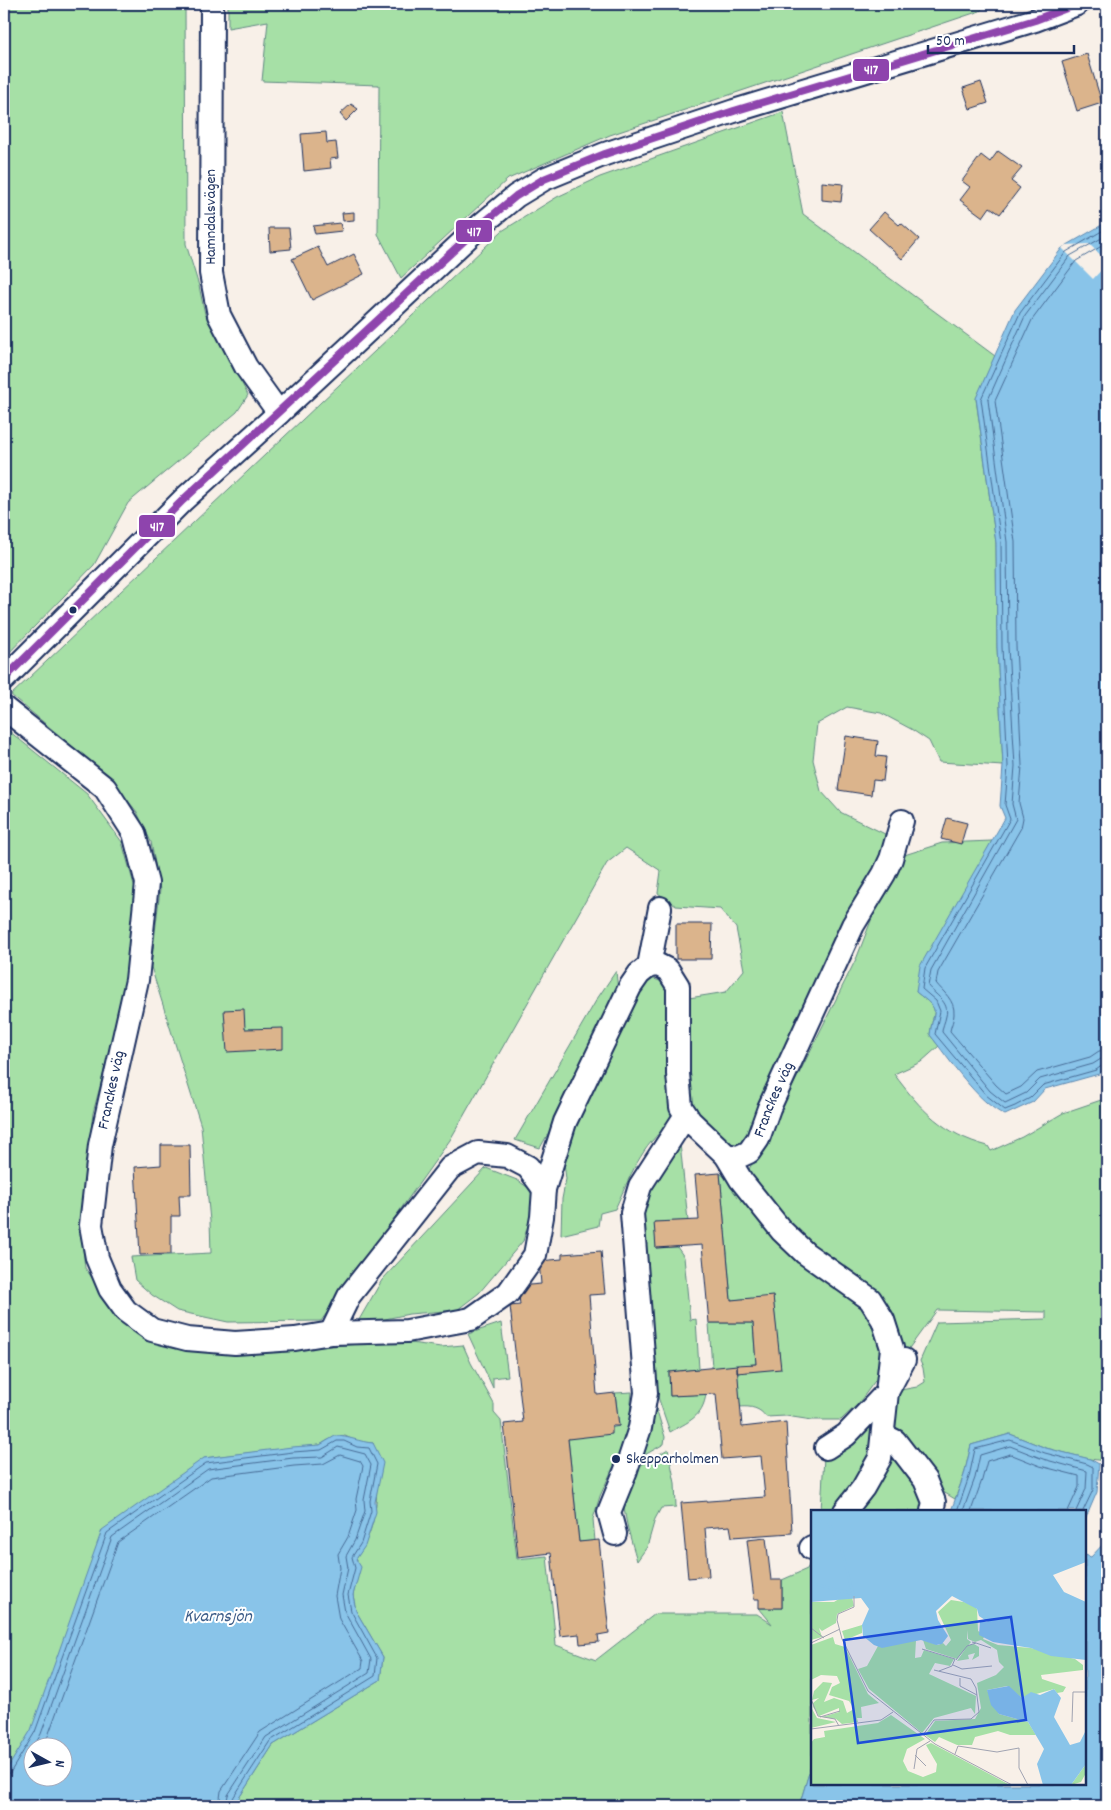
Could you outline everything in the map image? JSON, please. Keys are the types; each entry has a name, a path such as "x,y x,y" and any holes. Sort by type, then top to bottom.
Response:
{"street":[{"name":"Hamndalsvägen","path":"212,4 211,273 219,315 246,367 279,413"},
{"path":"4,679 183,500 480,225 516,196 544,179 667,132 1036,20 1077,4"},
{"name":"Franckes väg","path":"4,708 105,788 134,833 146,883 137,980 100,1145 92,1226 97,1258 110,1289 126,1311 152,1330 187,1339 234,1343 294,1339 331,1333 407,1331 471,1320 508,1293 536,1255 542,1218 544,1189 565,1122 630,987 638,974 649,966"},
{"name":"Franckes väg","path":"726,1155 738,1157 749,1152 758,1139 773,1100 849,934 891,859 902,821"},
{"path":"660,908 649,966 658,964 668,970 678,986 678,1074 681,1107 690,1121 726,1155 741,1180 781,1230 805,1253 870,1299 883,1320 892,1348 880,1458 872,1474 846,1510"},
{"path":"614,1534 609,1512 640,1428 646,1393 632,1213 640,1186 686,1115"},
{"path":"331,1333 349,1296 450,1168 478,1153 506,1156 528,1167 544,1189"},
{"path":"826,1448 846,1435 887,1392 904,1360"},
{"path":"884,1435 895,1441 925,1480 934,1502 932,1510"}],"green space":[{"path":"4,4 185,4 186,244 199,286 205,314 248,395 237,412 128,503 94,565 4,658"},
{"path":"228,4 370,4 370,8 402,4 987,4 980,11 610,135 508,179 401,278 378,234 379,85 262,81 268,21 228,28"},
{"path":"783,112 803,214 995,356 976,399 996,543 997,647 1003,766 939,762 929,741 881,713 847,707 817,724 813,760 821,791 840,812 885,834 882,855 749,1139 736,1148 722,1143 692,1114 686,1086 689,998 726,992 744,970 736,928 720,909 676,906 658,893 661,871 626,848 607,863 450,1140 321,1321 228,1322 177,1311 152,1295 135,1280 131,1257 211,1253 210,1221 201,1126 151,967 160,890 151,842 137,812 110,778 11,695 502,231 557,197 600,177"},
{"path":"4,727 87,794 122,842 136,892 132,935 120,1011 93,1113 80,1221 85,1268 122,1319 259,1352 395,1341 441,1347 463,1345 494,1404 494,1413 501,1421 517,1559 547,1556 556,1645 596,1660 655,1614 757,1614 772,1624 759,1608 782,1608 782,1580 807,1569 811,1562 811,1766 799,1806 237,1806 237,1801 273,1745 380,1680 383,1657 356,1611 353,1595 360,1567 356,1559 364,1545 374,1516 377,1488 376,1474 373,1443 358,1442 345,1436 328,1440 320,1445 204,1458 27,1738 22,1738 22,1746 4,1774"},
{"path":"992,841 916,992 933,1007 934,1014 930,1035 939,1046 921,1062 894,1074 914,1099 934,1119 958,1135 988,1146 991,1151 1022,1137 1063,1113 1107,1098 1107,1461 1089,1459 1046,1448 1010,1434 971,1445 964,1475 955,1499 933,1486 891,1424 895,1391 917,1387 925,1382 920,1361 937,1322 1046,1319 1046,1312 937,1310 907,1351 896,1339 868,1287 839,1262 802,1241 745,1176 769,1134 857,957 895,858 942,843"},
{"path":"616,971 618,991 540,1148 515,1140 597,999"},
{"path":"651,978 663,982 673,1000 675,1099 671,1123 644,1151 615,1209 600,1213 598,1226 561,1235 562,1199 566,1179 564,1163 568,1134 638,986"},
{"path":"680,1143 688,1221 655,1222 656,1248 677,1247 684,1257 690,1320 696,1319 699,1369 669,1372 670,1396 706,1394 702,1408 694,1418 670,1432 657,1394 641,1196"},
{"path":"486,1168 517,1180 533,1191 531,1216 523,1241 479,1293 457,1310 409,1314 356,1325 382,1280"},
{"path":"720,1173 844,1282 881,1334 880,1374 858,1404 841,1420 812,1420 786,1416 766,1417 755,1408 740,1407 737,1373 780,1368 773,1297 731,1300"},
{"path":"501,1323 508,1376 493,1378 493,1388 468,1334"},
{"path":"709,1323 753,1323 756,1364 712,1368"},
{"path":"632,1392 628,1435 600,1496 593,1519 595,1541 579,1542 568,1439 619,1426 615,1393"},
{"path":"654,1401 665,1437 664,1444 634,1461"},
{"path":"882,1406 876,1454 838,1510 821,1510 824,1456"},
{"path":"896,1447 928,1510 854,1510"},
{"path":"668,1449 675,1483 676,1507 661,1508 655,1519 647,1547 637,1561 628,1529 624,1505 625,1483 631,1472"}],"water":[{"path":"1107,222 1107,1067 1099,1074 1045,1089 1033,1102 1005,1115 984,1101 974,1091 930,1035 934,1015 933,1007 916,992 920,966 1005,818 1000,806 1003,766 997,647 996,543 976,398 1015,310 1062,248"},
{"path":"1010,1434 1046,1448 1090,1459 1099,1464 1097,1492 1086,1518 1086,1510 951,1510 964,1475 971,1445"},
{"name":"Kvarnsjön","path":"335,1436 345,1437 373,1443 383,1463 375,1502 376,1512 365,1546 356,1559 361,1567 353,1595 356,1611 383,1657 380,1680 273,1745 237,1801 237,1806 4,1806 4,1774 22,1745 22,1788 72,1788 72,1738 26,1738 31,1730 102,1530 204,1458 320,1445"},
{"path":"1107,1540 1107,1806 799,1806 811,1766 811,1785 1086,1785 1086,1555 1091,1557"}],"pier":[{"path":"1089,244 1107,261 1107,264 1093,279 1062,248 1066,245"}],"building":[{"path":"1087,54 1102,103 1077,111 1062,62"},
{"path":"981,82 988,103 970,109 963,88"},
{"path":"351,104 358,109 346,121 340,114"},
{"path":"326,132 327,143 336,142 338,158 330,159 331,168 304,171 301,134"},
{"path":"998,151 1022,168 1011,181 1020,188 1000,214 990,207 983,217 960,200 970,187 962,181 981,155 990,162"},
{"path":"822,182 843,184 841,202 822,200"},
{"path":"354,212 354,220 343,221 342,213"},
{"path":"884,212 899,225 901,223 919,239 902,259 869,229"},
{"path":"340,223 342,231 315,234 313,226"},
{"path":"269,228 289,228 291,249 270,251"},
{"path":"318,247 328,267 354,254 364,274 312,300 292,259"},
{"path":"846,736 878,741 876,756 886,757 883,781 873,780 871,795 838,790"},
{"path":"947,818 967,823 961,844 941,839"},
{"path":"676,924 712,924 711,959 676,959"},
{"path":"244,1009 245,1029 283,1028 283,1049 227,1052 224,1010"},
{"path":"161,1145 190,1145 191,1195 179,1195 180,1216 171,1216 171,1254 140,1255 135,1167 161,1165"},
{"path":"720,1173 731,1300 773,1296 781,1369 737,1373 737,1365 756,1364 753,1323 709,1323 702,1245 656,1248 654,1222 699,1220 695,1175"},
{"path":"601,1251 605,1294 589,1295 597,1395 615,1393 619,1426 612,1426 612,1434 568,1439 579,1542 599,1540 609,1633 598,1635 599,1642 580,1644 579,1634 560,1636 551,1553 518,1557 504,1424 523,1422 510,1306 520,1305 518,1286 541,1284 539,1261 562,1259 562,1254"},
{"path":"737,1365 742,1427 786,1422 792,1533 732,1537 730,1526 705,1528 709,1576 688,1578 681,1503 765,1497 761,1456 722,1459 716,1394 670,1396 669,1372"},
{"path":"766,1538 771,1580 782,1580 782,1608 759,1608 759,1599 754,1599 747,1540"}],"transit line":[{"name":"417","path":"4,679 183,500 481,225 516,196 544,179 605,154 734,111 1035,20 1077,4"}],"place":[{"name":"Skepparholmen","path":"616,1459"}]}
